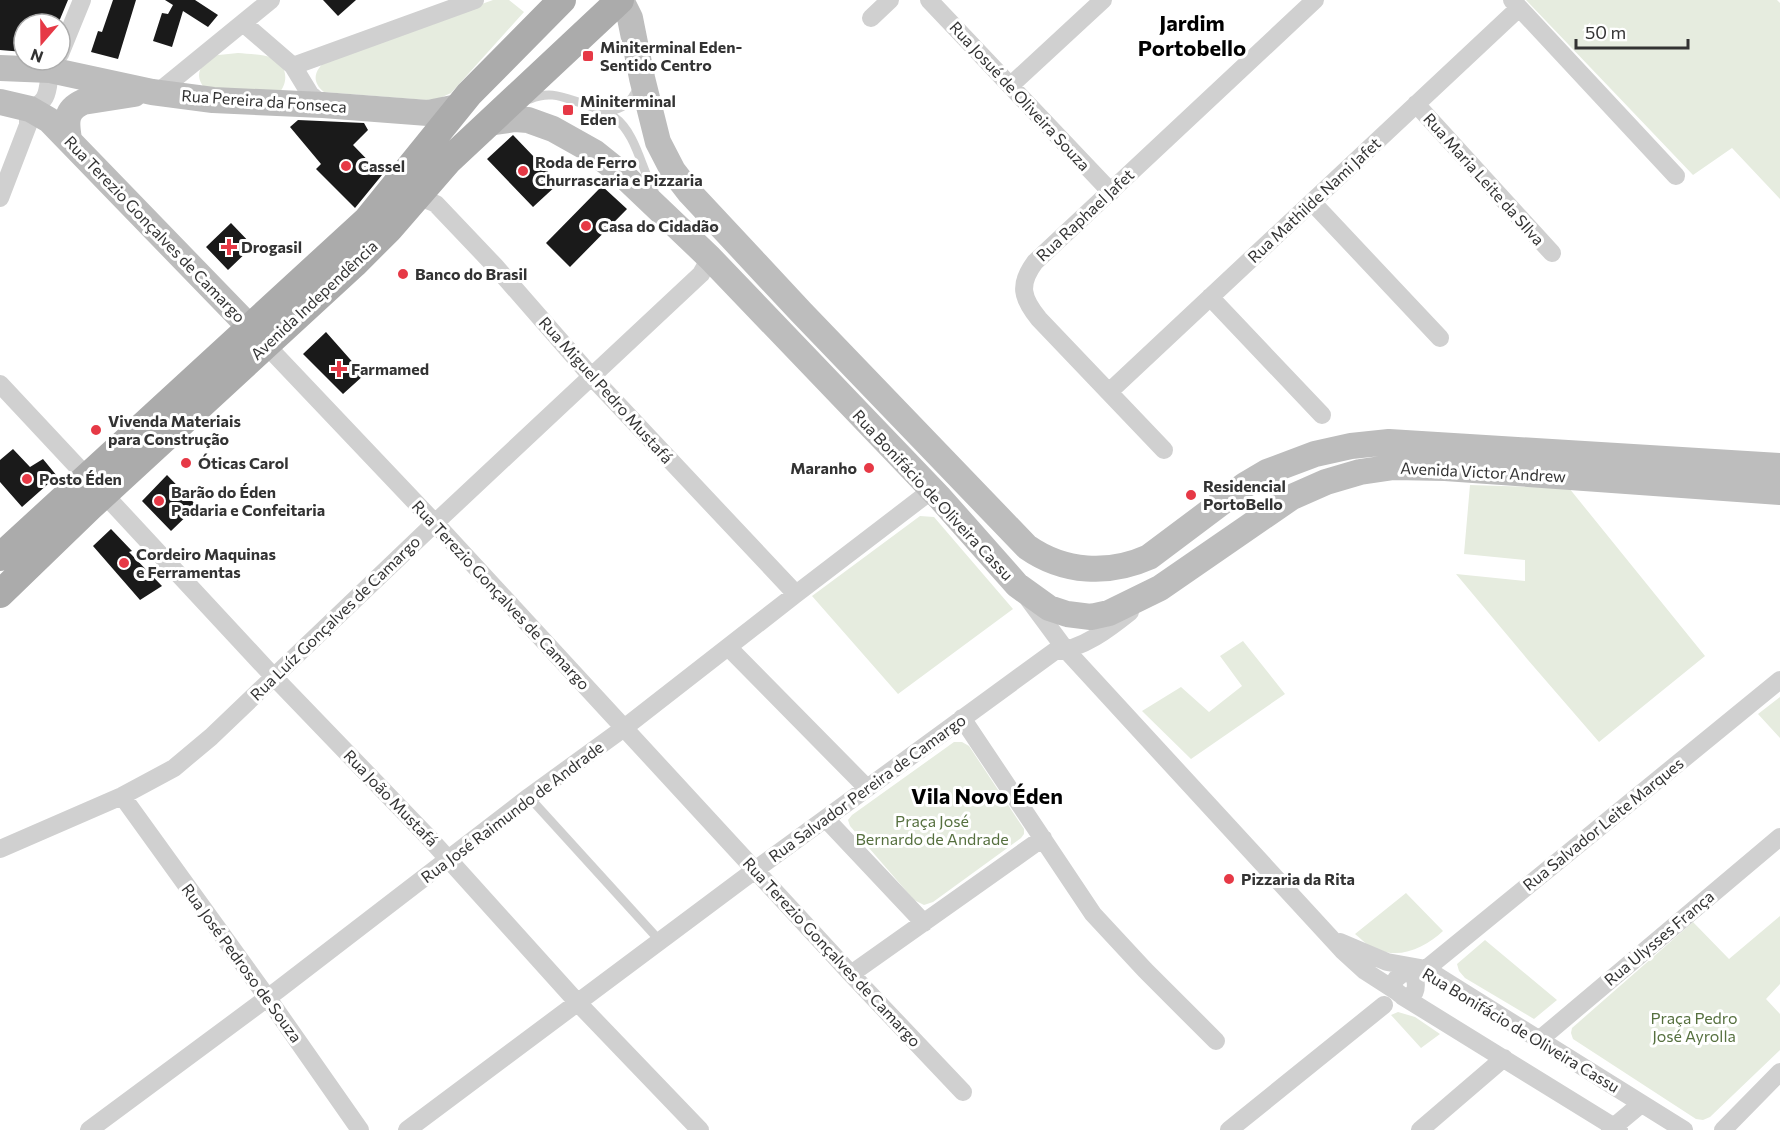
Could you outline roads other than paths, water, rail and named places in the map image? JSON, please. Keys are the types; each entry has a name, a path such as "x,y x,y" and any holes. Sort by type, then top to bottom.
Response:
{"main road":[{"name":"Avenida Independência","path":"0,557 96,485 258,336 367,220 458,107 562,0"},
{"name":"Avenida Independência","path":"96,485 101,487 104,479 143,440 153,417 382,236 448,161 620,0"},
{"name":"Rua Bonifácio de Oliveira Cassu","path":"620,0 630,18 658,142 673,171 690,193 809,321 1027,548 1045,558 1085,569"},
{"name":"Rua Pereira da Fonseca","path":"72,66 155,92 213,100 428,113 458,107"},
{"path":"69,139 66,123 69,112 76,105 83,102 155,92"},
{"name":"Rua Terezio Gonçalves de Camargo","path":"18,106 49,120 69,139 258,336"},
{"name":"Rua Bonifácio de Oliveira Cassu","path":"488,123 515,119 528,120 553,129 576,141 624,176 710,258 932,490 1017,585"},
{"path":"710,258 713,233 711,216"},
{"name":"Avenida Victor Andrew","path":"1085,569 1120,568 1149,557 1222,501 1267,472 1315,454 1351,446 1389,442 1780,466"},
{"name":"Avenida Victor Andrew","path":"1017,585 1049,608 1067,614 1091,617 1109,613 1160,588 1292,497 1326,482 1360,472 1394,467 1445,468 1780,492"},
{"name":"Avenida Independência","path":"0,594 96,485"},
{"path":"932,490 945,490 962,496 999,527 1015,535"},
{"path":"1192,566 1198,550 1223,527 1222,501"}],"street":[{"path":"72,23 82,0"},
{"path":"155,92 271,0"},
{"path":"293,66 475,0"},
{"path":"871,18 890,0"},
{"name":"Rua Josué de Oliveira Souza","path":"929,0 1111,192"},
{"path":"1011,85 1103,0"},
{"name":"Rua Raphael Jafet","path":"1164,450 1030,308 1023,292 1026,274 1035,262 1315,0"},
{"path":"1516,4 1676,176"},
{"name":"Rua Mathilde Nami Jafet","path":"1109,392 1416,104 1516,4"},
{"path":"243,22 293,66 310,94 323,105"},
{"path":"18,106 39,105 44,101 52,72"},
{"name":"Rua Maria Leite da SIlva","path":"1416,104 1552,254"},
{"path":"0,198 28,125 28,117 18,106"},
{"name":"Rua Miguel Pedro Mustafá","path":"412,201 418,198 436,204 495,266 591,375 796,594"},
{"path":"1312,202 1440,338"},
{"name":"Rua Luíz Gonçalves de Camargo","path":"0,849 122,796 174,768 211,737 591,375 701,274 710,258"},
{"path":"1210,297 1322,415"},
{"name":"Rua Terezio Gonçalves de Camargo","path":"258,336 435,523 851,974 963,1092"},
{"name":"Rua João Mustafá","path":"0,384 449,860 578,1003 700,1130"},
{"name":"Rua José Raimundo de Andrade","path":"89,1130 449,860 529,797 624,728 932,490"},
{"name":"Rua Bonifácio de Oliveira Cassu","path":"1017,585 1066,650 1331,938 1365,971 1402,989 1614,1129 1641,1104"},
{"name":"Rua Salvador Pereira de Camargo","path":"407,1130 755,870 1055,651 1066,650 1103,631 1160,588"},
{"path":"728,647 867,788"},
{"name":"Rua Salvador Leite Marques","path":"1229,1130 1780,680"},
{"path":"962,718 1093,914 1216,1041"},
{"name":"Rua José Pedroso de Souza","path":"122,796 360,1130"},
{"path":"826,819 924,923"},
{"name":"Rua Ulysses França","path":"1539,1040 1780,837"},
{"path":"851,974 1042,838"},
{"name":"Rua Bonifácio de Oliveira Cassu","path":"1331,938 1387,962 1426,969 1684,1130"},
{"path":"1420,1130 1504,1058"},
{"path":"1723,1130 1780,1072"}],"lane":[{"path":"605,112 626,106 634,97 642,78"},
{"path":"488,123 524,101 540,94 550,93 605,112 616,118 632,138 650,184 677,226"},
{"path":"529,797 660,941"}],"place":[{"name":"Miniterminal Eden- Sentido Centro","path":"588,56"},
{"name":"Miniterminal Eden","path":"568,110"},
{"name":"Cassel","path":"346,166"},
{"name":"Roda de Ferro Churrascaria e Pizzaria","path":"523,171"},
{"name":"Casa do Cidadão","path":"586,226"},
{"name":"Drogasil","path":"229,247"},
{"name":"Banco do Brasil","path":"403,274"},
{"name":"Farmamed","path":"339,369"},
{"name":"Vivenda Materiais para Construção","path":"96,430"},
{"name":"Óticas Carol","path":"186,463"},
{"name":"Maranho","path":"869,468"},
{"name":"Posto Éden","path":"27,479"},
{"name":"Residencial PortoBello","path":"1191,495"},
{"name":"Barão do Éden Padaria e Confeitaria","path":"159,501"},
{"name":"Cordeiro Maquinas e Ferramentas","path":"124,563"},
{"name":"Pizzaria da Rita","path":"1229,879"}],"district":[{"name":"Jardim Portobello","path":"1192,36"},
{"name":"Vila Novo Éden","path":"987,796"}],"park label":[{"name":"Praça José Bernardo de Andrade","path":"932,830"},
{"name":"Praça Pedro José Ayrolla","path":"1694,1027"}]}
